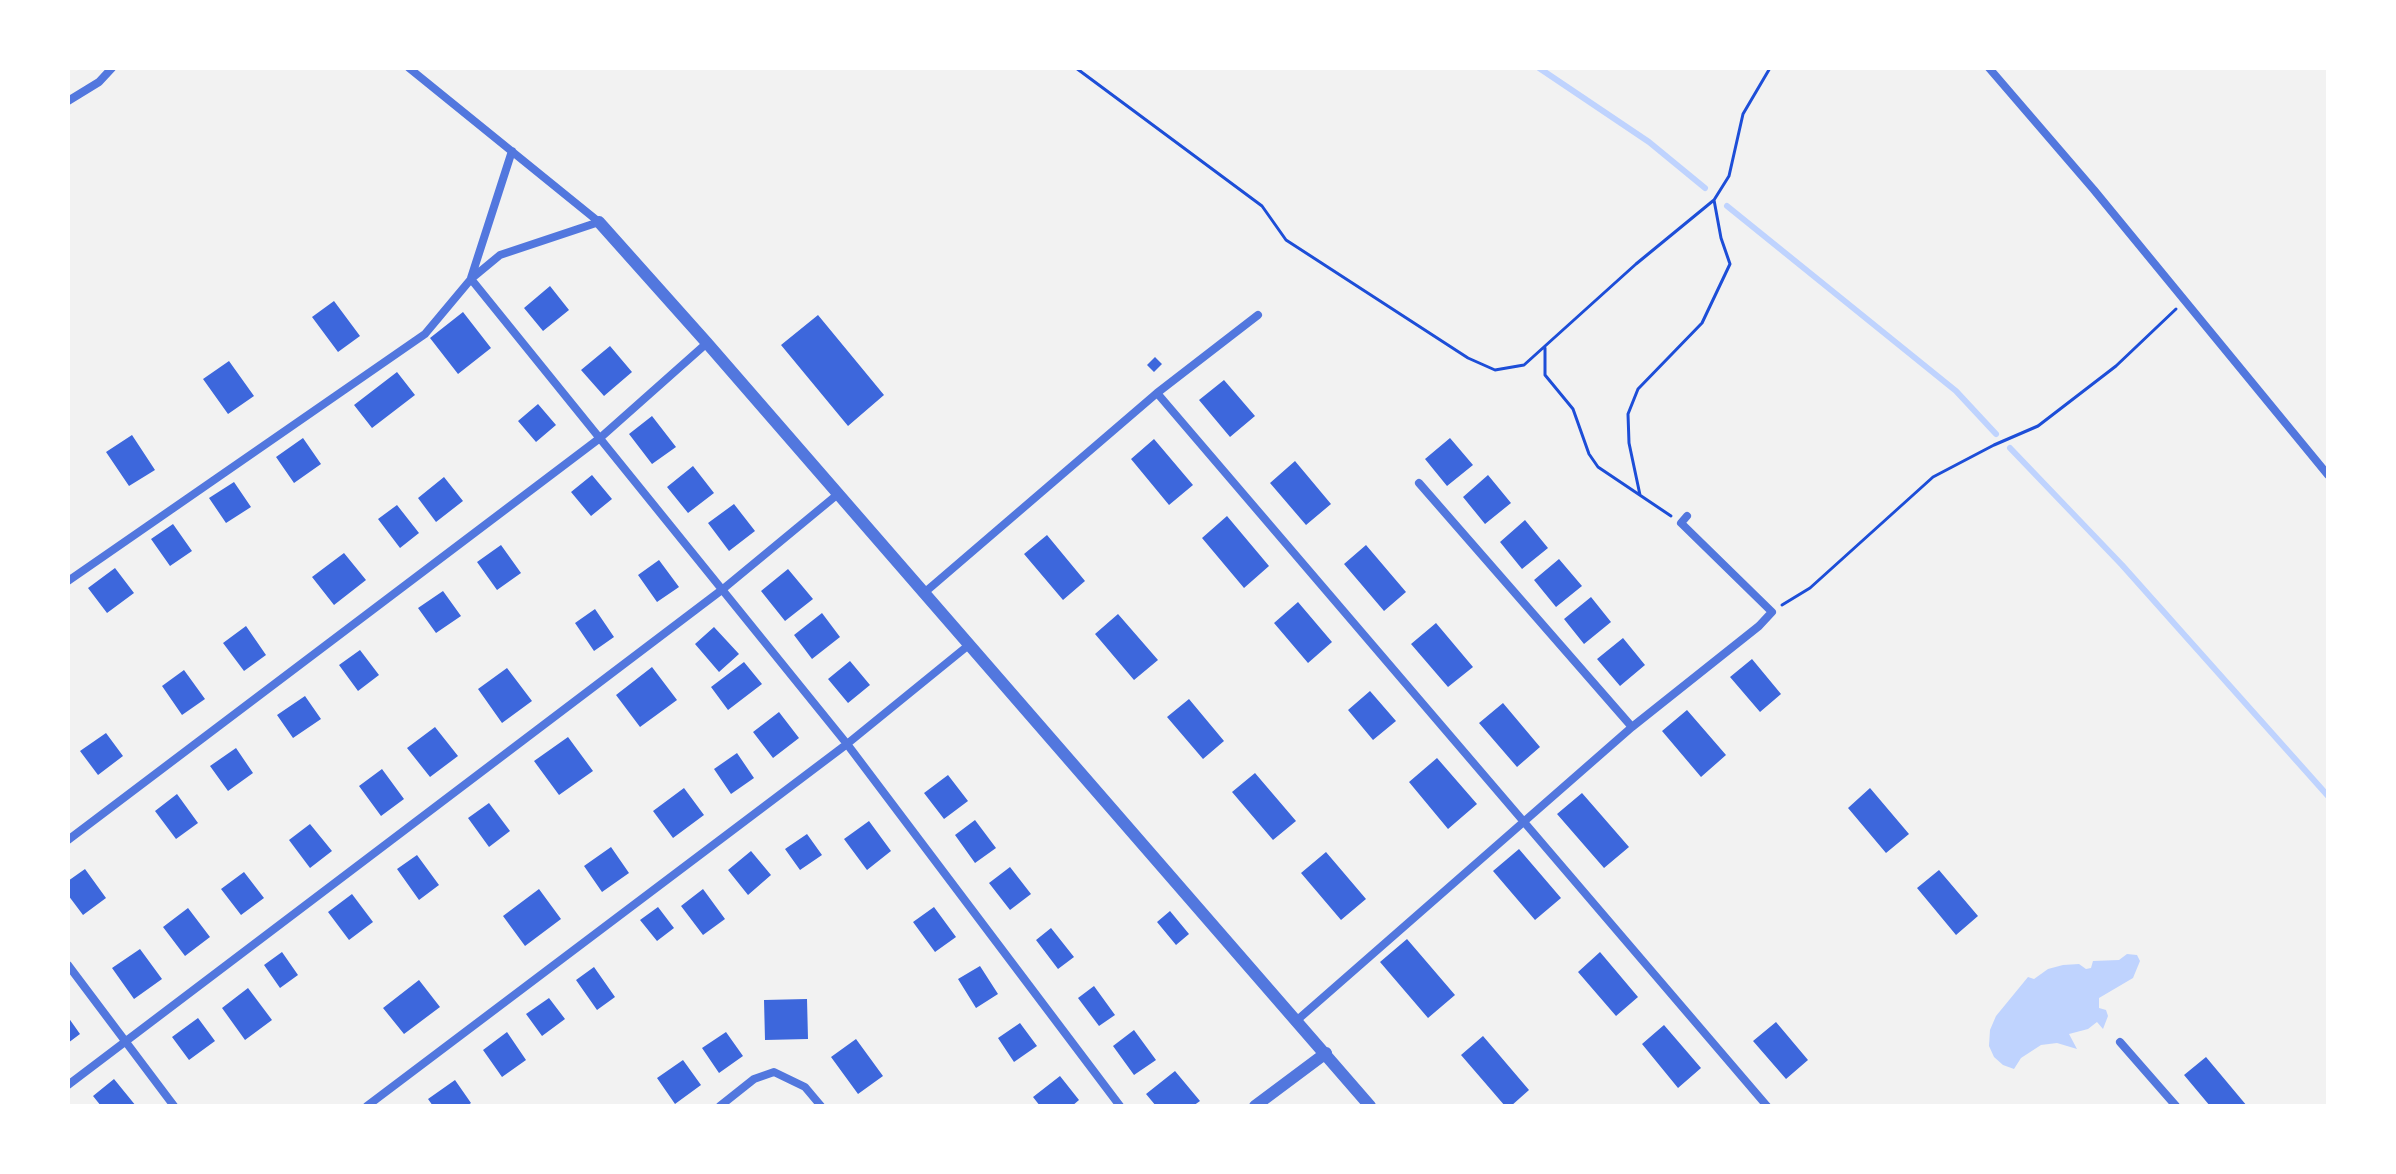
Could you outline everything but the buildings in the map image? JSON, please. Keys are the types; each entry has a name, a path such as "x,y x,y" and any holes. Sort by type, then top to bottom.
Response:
{"street":[{"path":"68,101 99,82 112,68"},
{"path":"409,68 599,222 1370,1106"},
{"path":"1989,68 2328,475"},
{"path":"471,279 512,151"},
{"path":"68,581 425,334 471,279 500,255 599,222"},
{"path":"471,279 847,744 1120,1106"},
{"path":"924,593 1157,393 1258,315"},
{"path":"68,840 600,438 707,343"},
{"path":"1157,393 1767,1106"},
{"path":"1419,483 1632,727"},
{"path":"68,1085 723,589 838,494"},
{"path":"1295,1022 1632,727 1759,626 1772,612 1684,519"},
{"path":"367,1106 847,744 970,644"},
{"path":"68,965 174,1106"},
{"path":"2120,1042 2176,1106"},
{"path":"1255,1106 1326,1053"},
{"path":"720,1106 754,1079 774,1072 805,1087 821,1106"}],"path":[{"path":"1076,68 1262,206 1286,240 1468,358 1495,370 1524,365 1636,264 1714,200 1729,176 1743,114 1770,68"},
{"path":"1640,495 1629,443 1628,414 1638,389 1702,323 1730,264 1721,238 1714,200"},
{"path":"1772,612 1810,588 1933,477 2038,426 2116,366 2184,300"},
{"path":"1545,348 1545,375 1573,409 1589,454 1598,467 1684,519"}],"water":[{"path":"2127,954 2137,955 2140,961 2133,978 2099,998 2099,1008 2106,1010 2108,1016 2103,1029 2097,1022 2088,1029 2069,1034 2077,1049 2057,1043 2041,1045 2021,1058 2014,1069 1994,1057 1989,1046 1990,1030 1996,1016 2028,977 2034,979 2048,969 2063,965 2079,964 2086,969 2091,968 2093,961 2119,960"}],"waterway":[{"path":"1539,68 1649,142 1705,188"},
{"path":"1727,206 1956,391 1996,434"},
{"path":"2010,448 2122,565 2328,796"}]}
